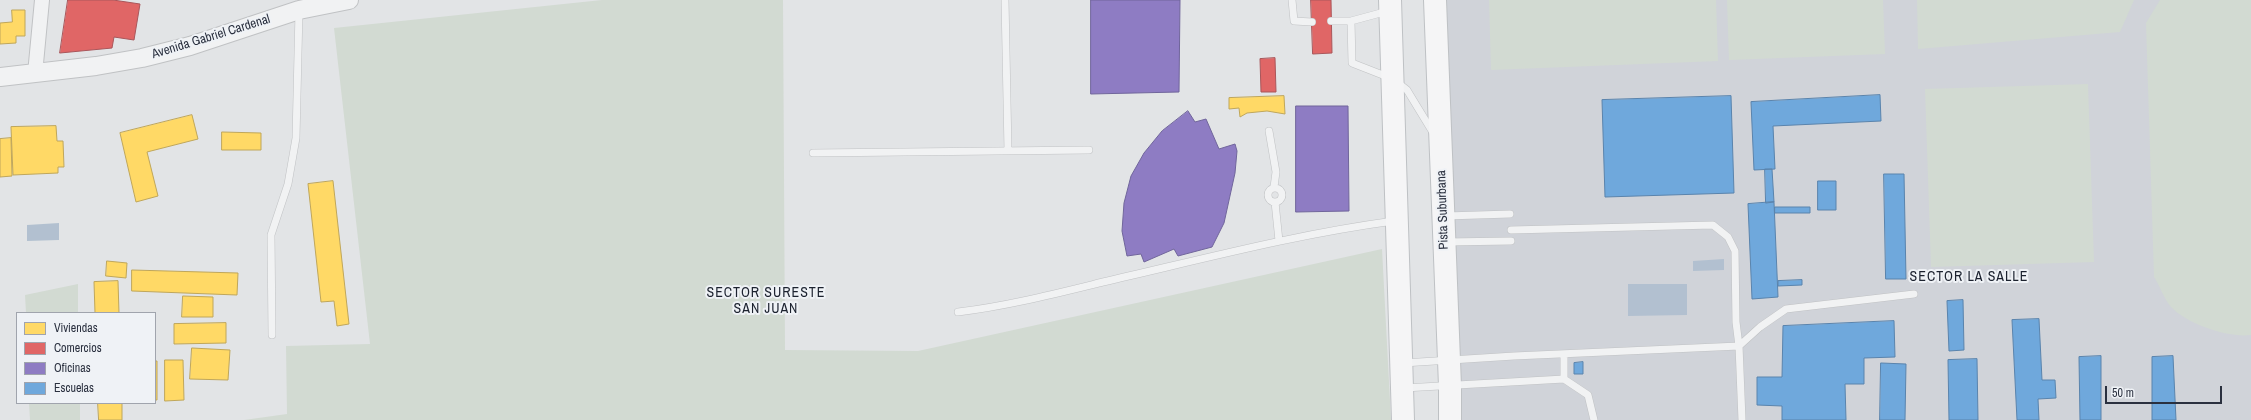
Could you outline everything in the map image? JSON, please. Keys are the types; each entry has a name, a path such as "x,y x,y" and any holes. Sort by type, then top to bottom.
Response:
{"main road":[{"name":"Pista Suburbana","path":"1435,0 1450,386 1450,420"},
{"path":"1437,46 1443,0"},
{"path":"1391,5 1403,420"}],"street":[{"path":"35,74 42,0"},
{"name":"Avenida Gabriel Cardenal","path":"0,77 96,66 149,56 190,46 300,5 349,0"}],"lane":[{"path":"1005,0 1008,151"},
{"path":"1292,0 1294,22 1312,22"},
{"path":"272,335 271,235 288,184 296,138 300,5"},
{"path":"1331,21 1351,20 1391,5"},
{"path":"1351,20 1352,63 1393,79 1407,90 1429,124 1440,149"},
{"path":"1269,131 1276,172 1274,187 1268,192 1268,196 1271,201 1275,202"},
{"path":"814,153 1089,150"},
{"path":"1274,187 1278,188 1282,194 1281,198 1275,202"},
{"path":"1275,202 1279,241"},
{"path":"1443,216 1510,214"},
{"path":"958,312 999,307 1279,241 1398,220"},
{"path":"1511,230 1713,225 1728,237 1735,251 1736,322 1739,346 1742,420"},
{"path":"1444,242 1511,241"},
{"path":"1401,363 1739,346 1760,327 1786,309 1914,294"},
{"path":"1564,355 1564,379"},
{"path":"1402,388 1564,379 1588,395 1594,420"}],"shaded area":[{"path":"602,0 783,0 785,350 918,351 1382,249 1391,420 244,420 287,414 286,346 370,344 334,28"},
{"path":"1443,0 2251,0 2251,420 1450,420"},
{"path":"1489,0 1716,0 1718,61 1491,70"},
{"path":"1727,0 1883,0 1885,54 1729,60"},
{"path":"1917,0 2134,0 2120,32 1918,49"},
{"path":"2160,0 2251,0 2251,335 2220,332 2187,319 2171,307 2154,277 2146,23"},
{"path":"2088,84 2094,262 1931,267 1925,89"},
{"path":"78,284 78,312 26,312 25,295"},
{"path":"29,404 80,404 80,420 30,420"}],"water":[{"path":"59,223 59,240 27,241 27,225"},
{"path":"1724,259 1724,270 1693,271 1693,261"},
{"path":"1628,284 1687,284 1687,315 1628,316"}],"building: Viviendas":[{"path":"12,10 25,10 25,36 16,36 16,43 0,44 0,23 12,22"},
{"path":"1284,96 1285,114 1267,111 1247,113 1240,117 1239,108 1229,109 1229,98"},
{"path":"192,115 198,139 147,152 158,196 136,202 120,133"},
{"path":"56,126 57,141 63,141 64,167 58,167 58,173 13,175 11,127"},
{"path":"222,132 261,133 261,150 222,150"},
{"path":"11,138 12,176 0,177 0,139"},
{"path":"333,181 349,324 337,326 334,301 321,302 308,184"},
{"path":"107,261 127,263 126,278 106,276"},
{"path":"132,270 238,273 237,295 132,291"},
{"path":"118,281 119,312 95,312 94,282"},
{"path":"183,296 213,297 213,317 182,317"},
{"path":"226,323 226,343 174,344 174,324"},
{"path":"192,348 230,350 228,380 190,379"},
{"path":"165,360 183,360 184,400 165,401"},
{"path":"156,361 157,361 156,400"},
{"path":"98,404 122,404 122,420 99,420"}],"building: Comercios":[{"path":"68,0 113,0 140,4 134,40 114,37 112,48 60,53"},
{"path":"1311,0 1331,0 1332,53 1313,54"},
{"path":"1275,58 1276,92 1261,92 1260,59"}],"building: Oficinas":[{"path":"1091,0 1180,0 1179,92 1091,94"},
{"path":"1296,106 1348,106 1349,211 1296,212"},
{"path":"1188,111 1195,122 1206,119 1219,149 1235,144 1237,151 1235,173 1224,223 1212,247 1178,256 1174,249 1144,262 1141,254 1127,256 1122,231 1124,203 1131,176 1144,153 1162,131"}],"building: Escuelas":[{"path":"1880,95 1881,121 1773,126 1775,169 1754,170 1751,102"},
{"path":"1731,96 1734,193 1605,197 1602,100"},
{"path":"1765,169 1772,169 1774,202 1766,203"},
{"path":"1884,174 1904,174 1906,279 1886,279"},
{"path":"1818,181 1836,181 1836,210 1818,210"},
{"path":"1774,202 1778,297 1752,299 1748,204"},
{"path":"1775,207 1810,207 1810,213 1775,213"},
{"path":"1802,280 1802,285 1778,286 1778,281"},
{"path":"1963,300 1964,350 1949,351 1947,301"},
{"path":"2039,319 2042,380 2055,380 2056,398 2038,399 2039,420 2017,420 2012,320"},
{"path":"1894,321 1895,357 1864,358 1864,384 1845,384 1846,420 1782,420 1782,406 1757,405 1757,377 1782,377 1783,326"},
{"path":"2101,356 2101,420 2080,420 2079,357"},
{"path":"2173,356 2176,420 2152,420 2152,357"},
{"path":"1977,359 1978,420 1949,420 1948,360"},
{"path":"1583,362 1583,374 1574,374 1574,363"},
{"path":"1881,363 1906,364 1905,420 1880,420"}],"district":[{"name":"SECTOR LA SALLE","path":"1969,277"},
{"name":"SECTOR SURESTE SAN JUAN","path":"766,302"}]}
